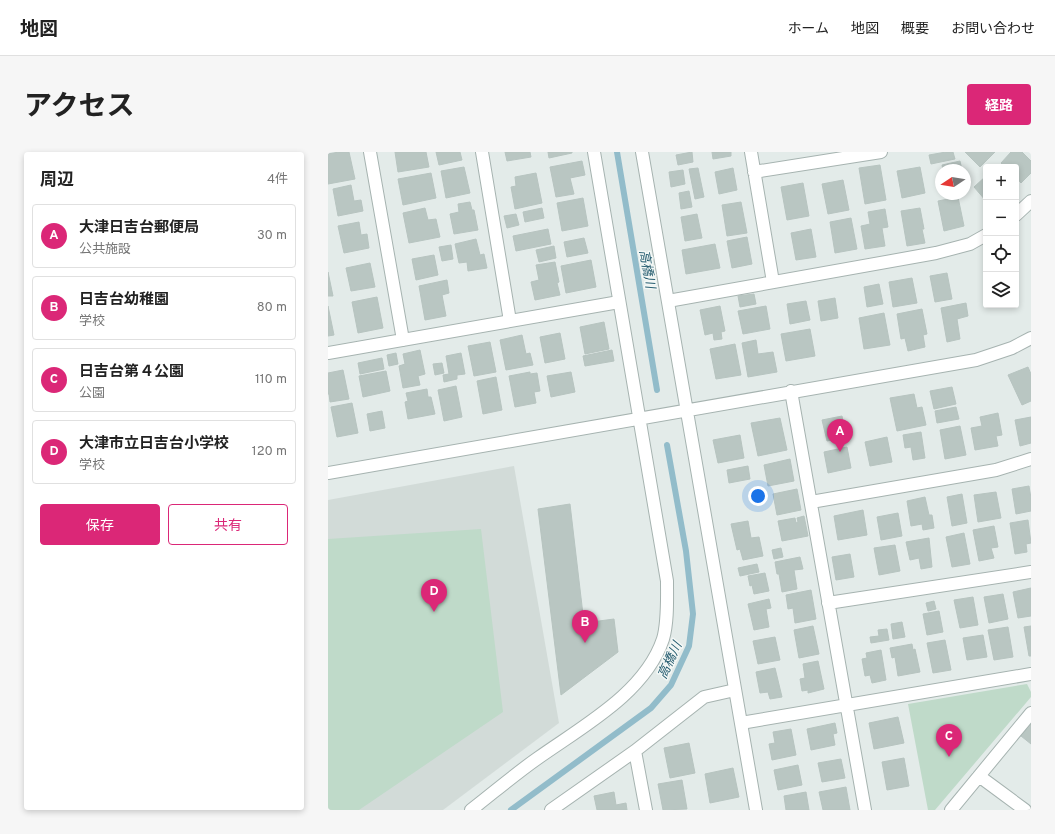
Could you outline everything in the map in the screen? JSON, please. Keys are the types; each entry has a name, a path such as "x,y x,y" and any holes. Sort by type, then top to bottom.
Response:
{"street":[{"path":"370,152 403,340"},
{"path":"482,152 510,321"},
{"path":"471,810 536,759 604,712 629,691 651,664 663,638 666,613 667,581 594,152"},
{"path":"642,152 756,810"},
{"path":"751,152 773,282"},
{"path":"754,172 881,152"},
{"path":"1019,212 1031,201"},
{"path":"668,301 936,253 970,244 984,236"},
{"path":"328,353 619,302"},
{"path":"328,473 976,360 1012,348 1031,338"},
{"path":"791,392 865,810"},
{"path":"811,502 996,470 1031,460"},
{"path":"828,603 1031,572"},
{"path":"741,723 846,704 1031,674"},
{"path":"551,810 635,751 704,697 735,690"},
{"path":"951,810 1031,713"},
{"path":"635,751 646,810"},
{"path":"979,776 1024,810"}],"shaded area":[{"path":"514,466 559,723 443,810 328,810 328,500"}],"green space":[{"path":"481,529 503,712 359,810 328,810 328,539"},
{"path":"1027,684 1031,692 1031,697 935,810 928,810 908,704"}],"building":[{"path":"349,152 355,179 328,184 328,154"},
{"path":"395,152 426,152 429,167 398,172"},
{"path":"436,152 460,152 462,160 439,165"},
{"path":"505,152 530,152 531,157 507,161"},
{"path":"548,152 572,152 572,153 549,158"},
{"path":"692,152 693,162 678,165 676,155"},
{"path":"712,152 731,152 731,156 713,159"},
{"path":"953,152 955,159 931,164 929,155"},
{"path":"965,152 995,152 983,164 980,167"},
{"path":"1011,152 1022,152 1031,161 1031,173 1021,183 1019,181 1019,164 1001,163"},
{"path":"582,161 585,175 570,178 574,194 556,197 550,167"},
{"path":"960,161 961,164 946,164"},
{"path":"880,165 886,200 865,204 859,168"},
{"path":"464,167 470,193 446,198 441,171"},
{"path":"920,167 925,193 902,198 897,171"},
{"path":"698,168 704,197 695,199 689,169"},
{"path":"733,168 737,190 719,194 715,172"},
{"path":"683,170 685,184 671,187 669,172"},
{"path":"431,173 436,198 403,205 398,179"},
{"path":"536,173 542,203 515,209 511,187 516,186 515,177"},
{"path":"983,179 983,198 974,187"},
{"path":"843,180 849,210 828,214 822,184"},
{"path":"803,183 809,216 787,220 781,187"},
{"path":"351,185 354,201 361,200 363,211 338,216 333,189"},
{"path":"689,191 692,207 681,209 679,193"},
{"path":"583,198 588,226 562,231 557,203"},
{"path":"959,200 964,226 944,231 938,201"},
{"path":"470,202 472,210 474,210 478,230 454,234 450,214 459,212 458,204"},
{"path":"741,202 747,233 727,236 722,205"},
{"path":"425,208 428,220 436,219 440,237 409,243 403,213"},
{"path":"542,208 544,218 525,222 523,212"},
{"path":"920,208 925,243 907,246 901,211"},
{"path":"885,209 888,227 882,228 885,246 865,249 861,226 870,224 868,212"},
{"path":"516,214 519,225 507,228 504,216"},
{"path":"697,214 702,238 685,241 681,217"},
{"path":"851,218 857,249 835,253 830,222"},
{"path":"359,222 361,235 367,234 369,248 344,253 338,226"},
{"path":"548,229 551,244 516,251 513,236"},
{"path":"811,229 816,257 796,260 791,233"},
{"path":"747,237 752,264 732,268 727,241"},
{"path":"584,238 588,253 567,257 564,242"},
{"path":"476,239 480,255 484,254 487,268 468,271 467,262 459,263 455,244"},
{"path":"715,244 720,268 686,274 682,250"},
{"path":"451,245 453,259 442,261 439,247"},
{"path":"554,246 556,258 539,262 536,250"},
{"path":"434,255 438,275 416,280 412,259"},
{"path":"591,260 596,287 566,293 561,266"},
{"path":"555,262 560,295 535,300 531,282 539,280 536,265"},
{"path":"370,263 375,287 351,291 346,268"},
{"path":"328,272 333,296 328,296"},
{"path":"947,273 952,299 935,302 930,276"},
{"path":"912,278 917,303 893,307 889,282"},
{"path":"447,280 449,293 442,295 446,316 425,320 419,286"},
{"path":"879,284 883,304 867,307 864,287"},
{"path":"754,294 756,304 740,307 738,296"},
{"path":"377,297 383,328 358,333 352,302"},
{"path":"835,298 838,318 821,321 818,301"},
{"path":"806,301 810,320 790,324 787,304"},
{"path":"966,303 968,316 957,319 960,339 947,342 941,308"},
{"path":"328,306 334,335 328,336"},
{"path":"720,306 725,331 721,332 722,339 714,340 713,333 705,335 700,310"},
{"path":"766,306 770,329 743,334 738,311"},
{"path":"922,309 927,334 923,335 925,347 908,351 905,338 901,339 897,314"},
{"path":"884,313 890,345 864,349 859,318"},
{"path":"604,322 609,349 585,354 580,327"},
{"path":"810,329 815,356 786,361 781,334"},
{"path":"560,333 565,359 545,363 540,337"},
{"path":"522,335 526,354 530,353 533,365 506,370 500,340"},
{"path":"756,340 758,354 773,352 777,372 748,377 742,343"},
{"path":"490,342 496,372 474,376 468,346"},
{"path":"735,344 741,375 716,379 710,349"},
{"path":"420,350 425,374 418,376 420,385 403,388 399,366 405,364 403,354"},
{"path":"612,350 614,361 585,366 583,356"},
{"path":"396,353 398,364 389,366 387,355"},
{"path":"461,353 465,374 457,375 457,379 444,382 443,375 449,374 446,356"},
{"path":"382,358 384,369 360,374 358,363"},
{"path":"442,363 444,373 435,375 433,364"},
{"path":"1028,367 1031,374 1031,401 1022,405 1008,375"},
{"path":"343,370 349,399 330,402 328,394 328,373"},
{"path":"386,371 390,391 363,397 359,376"},
{"path":"530,372 530,374 537,373 540,391 534,392 536,403 515,407 509,376"},
{"path":"571,372 575,392 551,397 547,376"},
{"path":"496,377 502,410 483,414 477,381"},
{"path":"456,386 462,417 444,421 438,390"},
{"path":"952,387 956,404 934,409 930,391"},
{"path":"427,389 428,397 431,397 435,414 408,419 405,402 408,401 406,393"},
{"path":"914,394 917,408 922,407 926,425 897,431 890,398"},
{"path":"352,403 358,433 337,437 331,407"},
{"path":"956,407 959,419 937,423 935,411"},
{"path":"382,411 385,428 370,431 367,414"},
{"path":"998,413 1002,435 996,436 998,446 975,450 971,428 982,426 980,417"},
{"path":"842,416 846,437 827,441 822,420"},
{"path":"1031,417 1031,443 1020,446 1015,420"},
{"path":"780,418 787,450 758,456 751,423"},
{"path":"960,426 966,455 945,459 940,430"},
{"path":"921,432 925,458 913,460 911,447 905,448 903,435"},
{"path":"740,435 744,458 718,463 713,440"},
{"path":"887,437 892,462 870,466 865,442"},
{"path":"847,447 851,468 828,473 824,452"},
{"path":"790,459 794,481 768,486 764,465"},
{"path":"748,466 750,479 729,483 727,470"},
{"path":"1029,486 1031,511 1016,514 1012,489"},
{"path":"797,489 801,510 777,515 773,494"},
{"path":"996,492 1001,518 978,522 974,495"},
{"path":"962,494 967,523 952,526 947,497"},
{"path":"925,497 929,515 932,515 934,528 923,530 922,524 911,526 907,501"},
{"path":"570,504 584,623 614,619 618,652 561,695 538,509"},
{"path":"863,510 867,535 838,540 834,516"},
{"path":"898,513 902,536 881,540 877,517"},
{"path":"804,516 808,536 782,541 778,521 795,518 796,523 798,522 797,518"},
{"path":"1028,520 1031,543 1026,544 1027,552 1015,554 1010,523"},
{"path":"748,521 751,538 759,537 763,556 743,560 740,549 737,550 731,524"},
{"path":"994,526 998,547 991,548 994,558 979,561 973,530"},
{"path":"964,533 970,564 952,567 946,537"},
{"path":"929,538 932,567 921,569 919,558 910,560 906,542"},
{"path":"895,545 900,571 879,575 874,548"},
{"path":"781,548 783,557 774,559 772,550"},
{"path":"850,554 854,577 836,580 832,557"},
{"path":"800,557 803,569 794,570 797,589 782,592 775,562"},
{"path":"757,564 759,572 740,576 738,568"},
{"path":"765,573 769,591 754,594 752,585 750,586 748,576"},
{"path":"1031,588 1031,616 1018,618 1013,592"},
{"path":"811,590 816,619 795,623 793,608 788,609 786,595"},
{"path":"1003,594 1008,619 989,623 984,597"},
{"path":"973,597 978,625 960,628 954,600"},
{"path":"769,599 771,608 766,609 769,627 754,630 748,604"},
{"path":"934,601 936,609 928,611 926,603"},
{"path":"939,611 943,632 927,635 923,614"},
{"path":"902,622 905,637 893,639 891,624"},
{"path":"813,626 819,654 799,658 794,630"},
{"path":"1031,626 1031,656 1029,656 1024,627"},
{"path":"1008,627 1013,657 994,660 988,630"},
{"path":"887,629 889,640 871,643 870,637 879,636 878,630"},
{"path":"983,635 987,657 967,660 963,638"},
{"path":"775,637 780,660 758,664 753,641"},
{"path":"945,640 951,670 933,673 927,643"},
{"path":"912,644 913,650 915,649 920,672 898,676 895,657 892,658 890,648"},
{"path":"881,650 886,680 872,683 870,675 865,676 862,659 867,658 866,653"},
{"path":"818,661 824,689 808,693 808,690 802,691 800,679 805,678 803,664"},
{"path":"775,668 782,697 770,699 768,692 760,693 756,672"},
{"path":"898,717 904,743 874,749 869,723"},
{"path":"835,723 837,733 833,734 835,745 811,750 807,729"},
{"path":"1031,724 1031,744 1021,736"},
{"path":"791,729 796,755 772,760 769,744 775,743 773,732"},
{"path":"689,743 695,773 670,778 664,748"},
{"path":"904,758 909,786 887,790 882,762"},
{"path":"841,759 845,778 822,782 818,763"},
{"path":"798,765 802,785 778,790 774,770"},
{"path":"733,768 739,797 710,803 705,774"},
{"path":"682,780 687,809 663,810 658,784"},
{"path":"846,787 850,810 823,810 819,792"},
{"path":"614,792 616,805 626,803 627,810 597,810 594,796"},
{"path":"806,792 809,810 786,810 784,796"}],"waterway":[{"name":"高橋川","path":"617,152 657,390"},
{"name":"高橋川","path":"511,810 651,708 671,685 689,646 693,614 686,551 667,445"}],"place":[{"name":"大津日吉台郵便局","path":"840,452"},
{"name":"大津市立日吉台小学校","path":"434,612"},
{"name":"日吉台幼稚園","path":"585,643"},
{"name":"日吉台第４公園","path":"949,757"}]}
